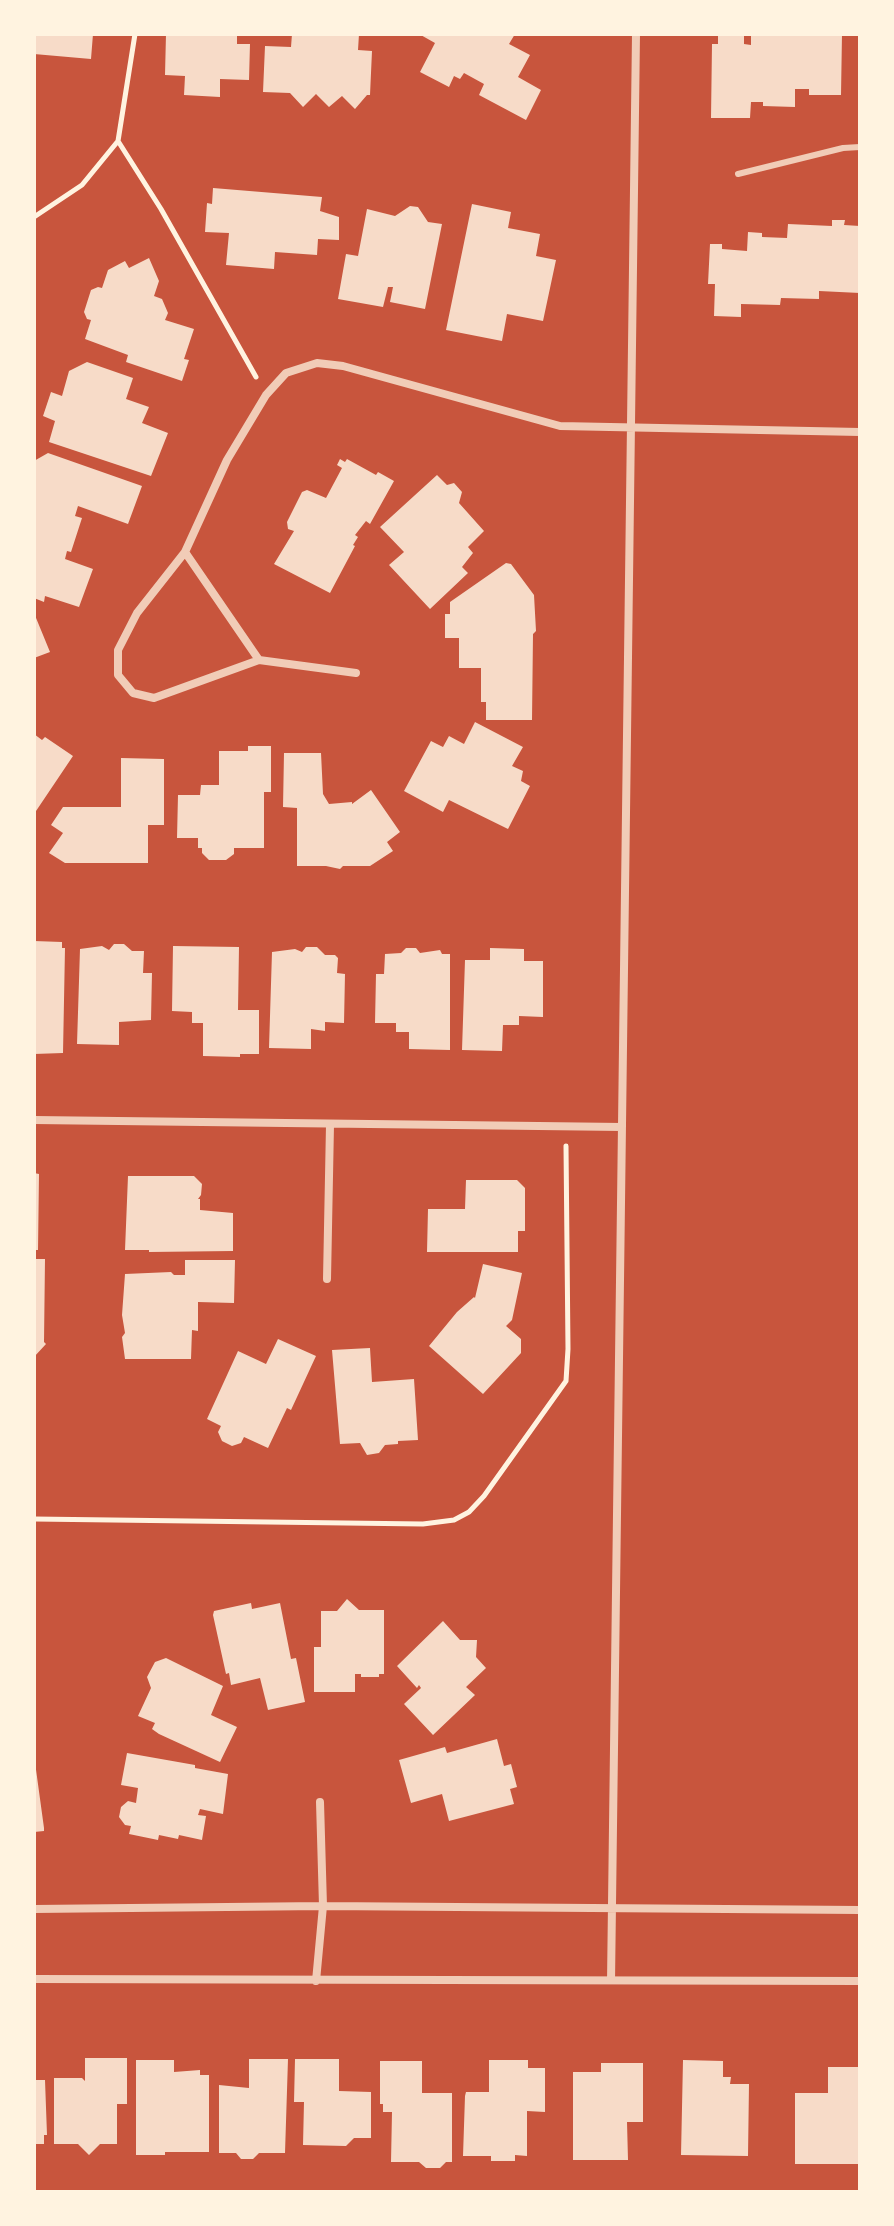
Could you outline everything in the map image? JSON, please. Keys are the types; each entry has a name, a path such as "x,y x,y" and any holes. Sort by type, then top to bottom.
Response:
{"street":[{"path":"611,1980 636,34"},
{"path":"356,673 259,660 154,698 143,697 124,685 118,675 118,650 137,613 185,552 227,460 266,395 286,373 317,363 343,366 560,426 860,432"},
{"path":"185,552 259,660"},
{"path":"34,1120 622,1127"},
{"path":"327,1279 330,1125"},
{"path":"316,1981 323,1906 320,1802"},
{"path":"34,1909 323,1906 860,1910"},
{"path":"34,1979 860,1981"}],"lane":[{"path":"738,174 843,148 860,147"}],"path":[{"path":"34,217 82,185 118,141 135,34"},
{"path":"118,141 161,209 266,395"},
{"path":"34,1519 423,1524 454,1520 469,1512 484,1496 566,1381 567,1126"}],"building":[{"path":"34,34 93,34 91,59 34,54"},
{"path":"166,34 237,34 237,44 250,44 249,80 220,79 220,97 184,95 185,76 165,75"},
{"path":"292,34 359,34 358,50 372,51 370,95 355,109 342,96 329,107 316,94 303,107 290,93 263,92 265,46 291,47"},
{"path":"419,34 515,34 509,44 530,55 518,77 541,90 526,120 479,95 484,84 464,73 460,79 454,76 449,87 420,72 435,43"},
{"path":"718,34 744,34 744,44 751,45 751,34 842,34 841,95 809,95 809,89 795,89 795,107 763,106 763,102 751,102 750,118 711,118 712,44 718,44"},
{"path":"213,188 322,197 320,211 339,217 339,240 318,239 317,255 275,252 274,269 226,265 229,233 205,232 207,203 212,204"},
{"path":"472,204 511,212 508,228 540,234 536,256 556,260 543,321 507,314 502,341 446,330"},
{"path":"410,206 418,207 428,222 442,224 425,309 390,302 393,287 388,287 383,307 338,299 346,254 358,256 367,209 395,216"},
{"path":"832,220 845,220 844,225 860,226 860,293 819,291 819,299 781,298 780,305 741,304 741,317 714,316 715,284 708,284 710,244 722,244 722,249 747,251 748,232 762,233 762,237 787,238 788,224 832,226"},
{"path":"149,258 159,281 154,296 162,299 168,313 165,320 194,329 184,359 189,360 182,381 126,362 128,355 85,339 91,320 84,312 91,290 102,288 108,270 125,261 129,268"},
{"path":"87,362 133,378 126,399 149,407 142,423 168,433 151,476 49,442 55,421 43,416 51,392 62,396 69,371"},
{"path":"48,453 142,486 128,524 78,506 75,516 82,518 71,552 67,551 65,559 93,569 79,607 45,596 44,602 34,598 34,461"},
{"path":"340,459 345,462 347,459 394,481 370,524 366,521 355,535 358,537 355,546 330,593 274,564 294,531 288,529 287,522 302,492 307,490 326,498 342,468 337,465"},
{"path":"437,475 447,485 454,483 462,492 459,503 484,531 468,547 473,553 462,567 468,573 430,609 389,565 404,552 380,527"},
{"path":"506,563 511,564 534,595 536,631 533,634 532,720 486,720 486,702 481,702 481,668 459,668 459,638 445,638 445,614 450,614 450,602"},
{"path":"34,613 50,652 34,658"},
{"path":"475,722 523,747 512,766 523,771 521,781 530,786 508,829 449,800 443,812 404,791 431,741 443,747 449,736 464,744"},
{"path":"34,734 42,740 45,737 73,756 34,814"},
{"path":"248,746 271,746 271,792 264,792 264,848 234,848 234,854 226,860 209,860 202,853 202,848 198,848 198,838 177,838 178,795 200,795 201,785 219,785 219,751 248,751"},
{"path":"284,753 321,753 323,794 329,804 352,804 371,790 400,832 387,842 393,851 370,866 343,866 340,869 297,866 297,808 283,807"},
{"path":"121,758 164,759 164,825 148,825 148,863 65,863 49,853 63,833 51,825 63,807 121,807"},
{"path":"34,941 62,942 62,948 65,948 63,1053 34,1054"},
{"path":"114,944 124,944 132,951 144,951 143,973 152,973 151,1020 119,1022 119,1045 77,1044 80,949 102,946 109,950"},
{"path":"173,946 239,947 238,1010 259,1010 259,1054 203,1056 203,1023 192,1023 192,1012 172,1011"},
{"path":"306,947 317,947 325,955 338,958 337,973 345,974 344,1023 325,1022 325,1031 311,1029 311,1049 269,1048 272,952 295,949 302,952"},
{"path":"406,948 416,948 420,953 440,950 442,954 450,954 450,1050 409,1049 409,1032 396,1032 396,1023 375,1023 376,974 384,974 385,954 401,953"},
{"path":"490,948 524,949 524,961 543,961 543,1017 519,1016 519,1025 503,1025 502,1051 462,1050 465,960 490,960"},
{"path":"34,1173 39,1174 38,1250 34,1250"},
{"path":"128,1176 194,1176 202,1184 198,1199 200,1210 233,1213 233,1251 125,1250"},
{"path":"466,1180 517,1180 525,1188 525,1231 518,1231 518,1252 427,1252 428,1209 465,1209"},
{"path":"34,1259 45,1259 46,1344 34,1357"},
{"path":"185,1260 235,1260 234,1303 198,1302 198,1331 192,1330 191,1359 125,1359 122,1315 125,1274 171,1272 185,1275"},
{"path":"483,1264 522,1273 512,1320 506,1326 521,1339 521,1353 483,1394 429,1346 457,1312 475,1298"},
{"path":"278,1339 316,1356 291,1410 287,1408 268,1448 244,1437 241,1443 232,1446 222,1441 218,1432 221,1426 207,1419 238,1351 266,1364"},
{"path":"370,1348 372,1382 414,1379 418,1440 398,1441 398,1444 385,1445 379,1453 367,1455 360,1443 340,1444 332,1350"},
{"path":"347,1599 359,1610 384,1610 384,1674 361,1677 361,1674 355,1674 355,1692 314,1692 314,1647 321,1647 321,1611 337,1611"},
{"path":"251,1603 252,1609 280,1603 291,1659 296,1658 305,1702 268,1710 260,1678 231,1685 213,1615 214,1611"},
{"path":"443,1621 460,1640 477,1640 476,1657 486,1668 466,1687 475,1695 433,1735 404,1704 421,1688 419,1685 417,1688 397,1666"},
{"path":"166,1658 223,1686 211,1715 237,1727 220,1762 159,1734 152,1729 155,1723 138,1716 151,1688 147,1677 155,1662"},
{"path":"497,1739 504,1766 511,1764 517,1787 510,1789 514,1804 449,1821 442,1794 411,1803 399,1760 445,1747 447,1753"},
{"path":"127,1753 228,1774 223,1814 200,1809 198,1815 206,1816 202,1840 159,1835 158,1840 129,1834 131,1826 125,1825 119,1817 121,1807 128,1801 136,1803 138,1788 121,1785"},
{"path":"34,1755 44,1831 34,1832"},
{"path":"85,2058 127,2058 127,2104 117,2104 117,2144 100,2144 89,2155 78,2144 54,2144 54,2078 82,2078 85,2081"},
{"path":"249,2059 288,2059 285,2153 259,2153 253,2159 241,2159 236,2153 219,2153 219,2085 249,2088"},
{"path":"295,2059 339,2059 339,2091 371,2092 371,2138 354,2138 346,2146 303,2145 304,2102 294,2102"},
{"path":"136,2060 174,2060 174,2072 200,2070 200,2075 209,2075 209,2152 136,2155"},
{"path":"489,2060 528,2060 528,2068 545,2068 545,2112 527,2111 527,2156 515,2155 515,2161 491,2161 491,2156 463,2156 466,2092 489,2092"},
{"path":"683,2060 723,2061 723,2077 731,2077 730,2084 749,2084 748,2156 681,2155"},
{"path":"380,2061 422,2061 422,2093 452,2093 452,2162 446,2162 440,2168 426,2168 419,2162 391,2162 392,2112 383,2112 383,2104 380,2104"},
{"path":"601,2063 643,2063 643,2122 627,2122 628,2160 573,2160 573,2072 601,2072"},
{"path":"828,2067 860,2067 860,2164 795,2164 795,2093 828,2093"},
{"path":"34,2080 45,2080 47,2135 44,2135 44,2144 34,2144"}]}
